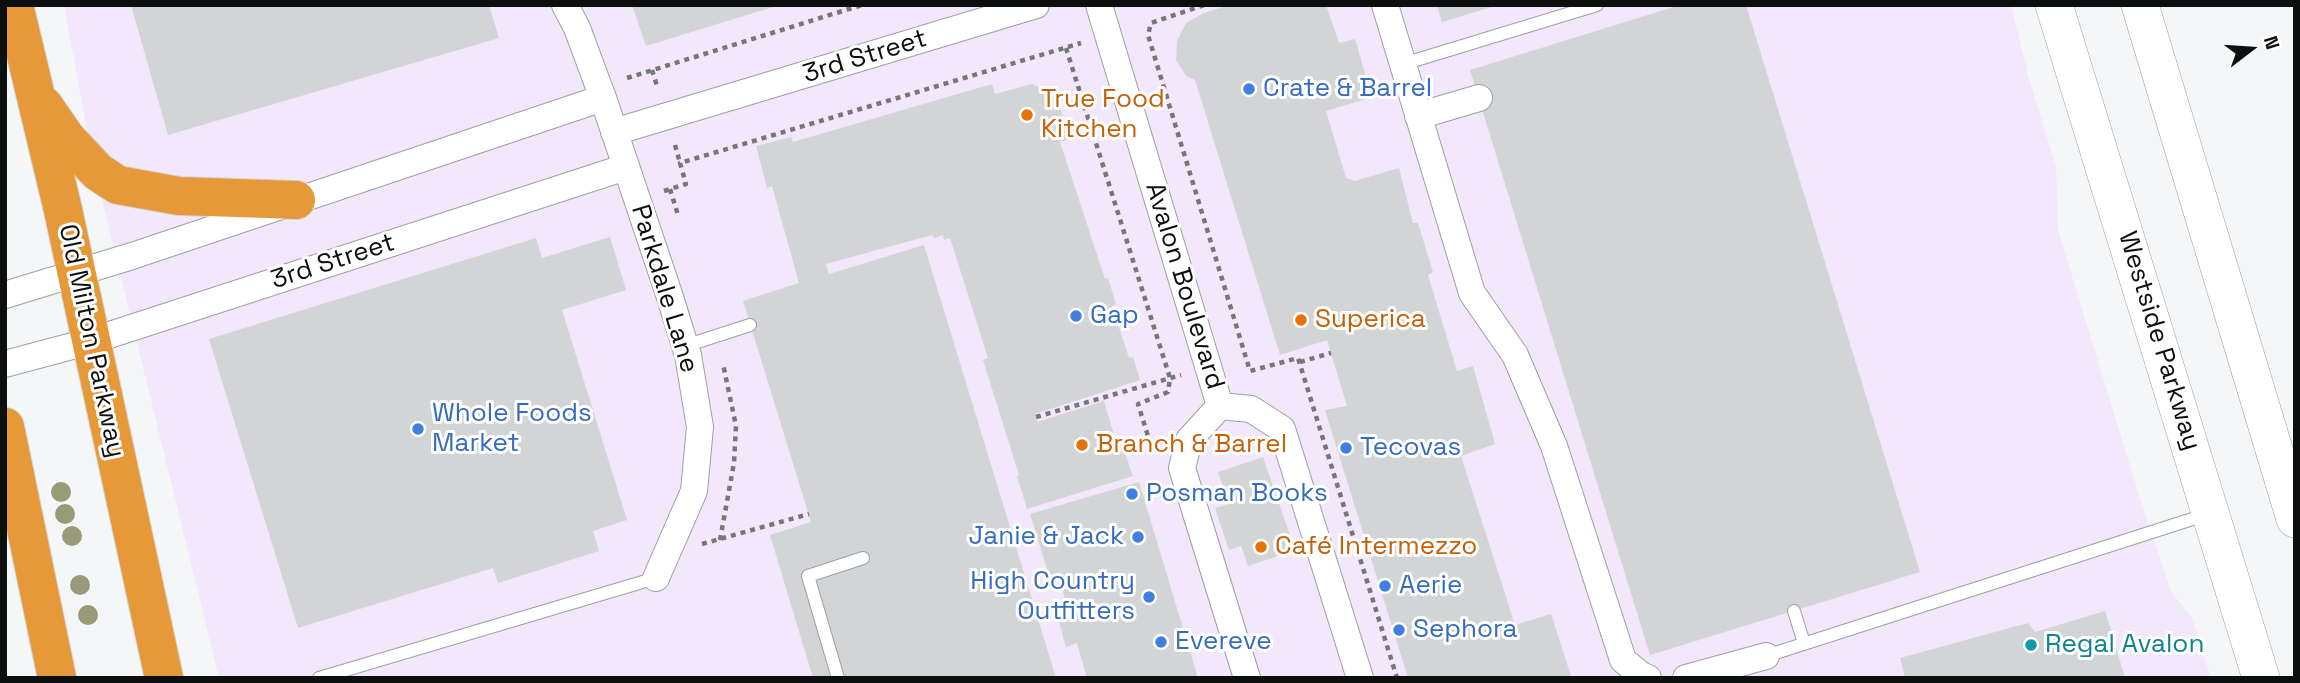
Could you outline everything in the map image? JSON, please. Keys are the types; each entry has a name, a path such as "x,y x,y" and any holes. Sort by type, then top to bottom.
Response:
{"highway":[{"name":"Old Milton Parkway","path":"14,5 164,678"},
{"path":"35,92 66,138 98,172 118,185 178,196 296,201"},
{"path":"5,426 57,678"}],"main road":[{"name":"Westside Parkway","path":"2054,5 2261,678"},
{"path":"2140,5 2295,519"}],"street":[{"name":"Parkdale Lane","path":"565,5 577,28 603,98 685,346 700,427 694,491 656,578"},
{"name":"3rd Street","path":"614,132 1036,5"},
{"name":"Avalon Boulevard","path":"1099,5 1220,406"},
{"path":"1385,5 1472,293 1515,355 1555,446 1623,660 1648,678"},
{"path":"14,293 603,98"},
{"path":"1418,116 1479,98"},
{"name":"3rd Street","path":"5,364 91,341 626,167"},
{"name":"Avalon Boulevard","path":"1220,406 1189,440 1182,468 1247,678"},
{"name":"Avalon Boulevard","path":"1220,406 1251,409 1282,429 1360,678"},
{"path":"1686,678 1766,656"}],"lane":[{"path":"1403,64 1597,5"},
{"path":"685,346 750,325"},
{"path":"1766,656 2212,513"},
{"path":"838,678 808,576 863,558"},
{"path":"319,678 656,578"},
{"path":"1794,611 1804,643"}],"path":[{"path":"621,70 624,79 862,5"},
{"path":"637,200 686,184 680,163 1151,23 1185,8 1204,5"},
{"path":"1151,23 1148,35 1250,371 1298,358 1300,362 1397,678"},
{"path":"1066,48 1170,378 1168,392 1138,404 1154,456"},
{"path":"1300,362 1331,354"},
{"path":"1036,417 1209,367"},
{"path":"674,537 704,545 809,514"}],"shaded area":[{"path":"64,5 2011,5 2028,75 2056,167 2058,230 2171,591 2192,618 2211,678 219,678 93,163"}],"building":[{"path":"131,5 489,5 499,38 168,135"},
{"path":"632,5 776,5 776,6 646,46"},
{"path":"1230,5 1326,5 1339,43 1355,39 1372,97 1326,111 1346,178 1355,181 1399,168 1413,223 1418,223 1433,272 1428,275 1457,371 1473,366 1495,444 1461,456 1515,625 1551,614 1571,676 1408,678 1325,410 1347,406 1327,340 1280,355 1195,80 1186,76 1176,60 1177,41 1186,23 1204,13"},
{"path":"1437,5 1495,5 1495,6 1442,22"},
{"path":"1680,5 1746,5 1920,572 1650,655 1470,70"},
{"path":"992,84 995,94 1032,84 1056,95 1070,139 1060,142 1105,279 1108,278 1116,304 1112,306 1129,358 1133,357 1140,380 1035,414 1037,422 1104,401 1117,445 1122,444 1133,476 1027,509 983,360 988,358 950,238 944,240 943,235 934,238 932,235 826,264 829,274 924,245 1056,678 813,678 770,535 811,522 743,301 799,283 772,186 767,188 756,146 791,137 793,142"},
{"name":"Whole Foods Market","path":"610,237 626,290 562,310 627,520 593,531 599,551 498,583 493,568 298,628 209,339 536,238 542,258"},
{"path":"1263,457 1295,550 1248,566 1241,546 1229,550 1215,508 1229,504 1218,472"},
{"path":"1139,482 1198,678 1087,678 1077,643 1066,647 1059,622 1071,618 1059,579 1051,582 1030,514"},
{"name":"Regal Avalon","path":"2105,611 2125,678 1905,678 1900,658 2028,623 2035,632"}],"place":[{"name":"Crate & Barrel","path":"1249,89"},
{"name":"True Food Kitchen","path":"1027,115"},
{"name":"Gap","path":"1076,316"},
{"name":"Superica","path":"1301,320"},
{"name":"Whole Foods Market","path":"418,429"},
{"name":"Branch & Barrel","path":"1082,445"},
{"name":"Tecovas","path":"1346,448"},
{"name":"Posman Books","path":"1132,494"},
{"name":"Janie & Jack","path":"1138,537"},
{"name":"Café Intermezzo","path":"1261,547"},
{"name":"Aerie","path":"1385,586"},
{"name":"High Country Outfitters","path":"1149,597"},
{"name":"Sephora","path":"1399,630"},
{"name":"Evereve","path":"1161,642"},
{"name":"Regal Avalon","path":"2031,645"}]}
